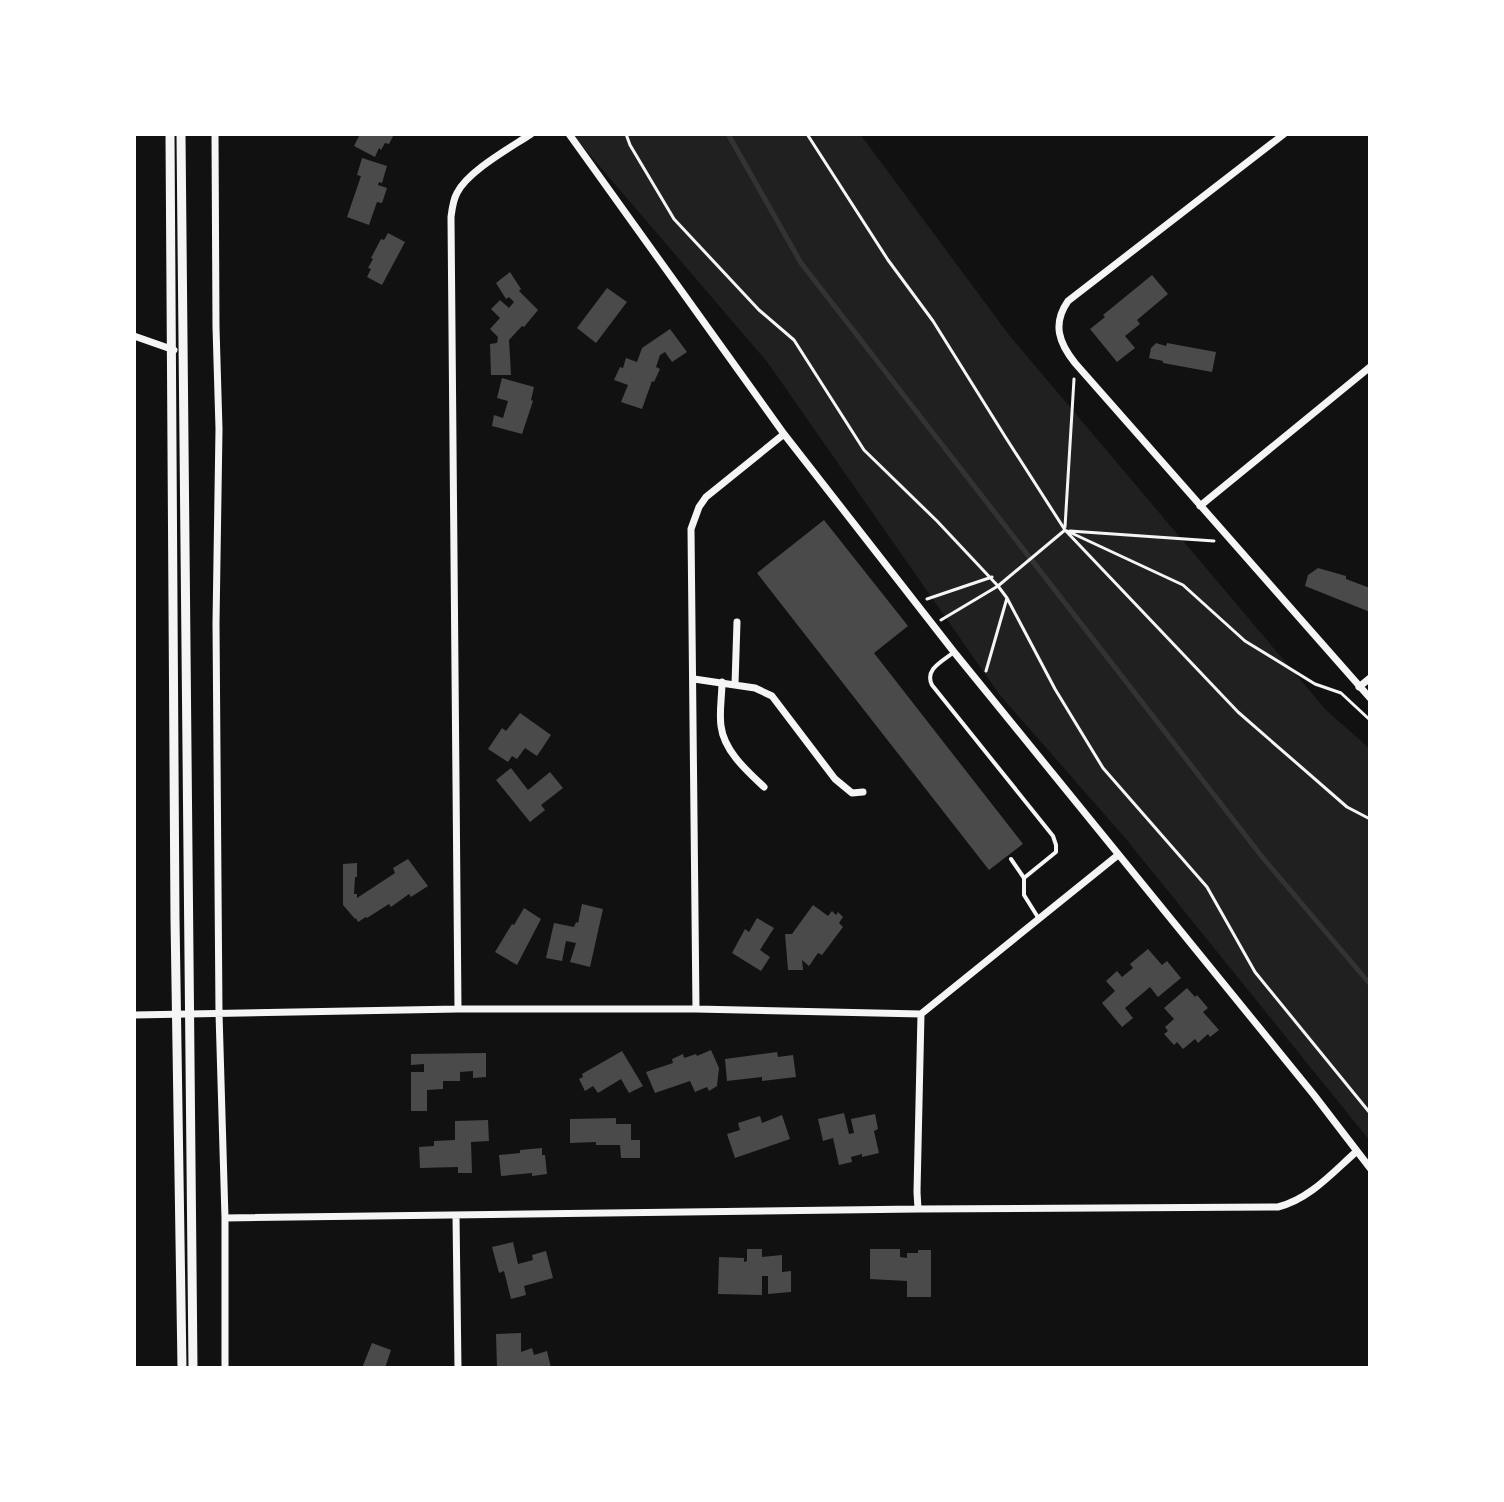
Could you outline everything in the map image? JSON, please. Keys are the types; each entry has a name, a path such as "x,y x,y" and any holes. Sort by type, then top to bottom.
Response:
{"street":[{"path":"170,134 174,904 182,1368"},
{"path":"181,134 193,1368"},
{"path":"215,134 219,429 216,623 219,1013 225,1218 225,1368"},
{"path":"458,1009 451,217 458,191 468,178 531,134"},
{"path":"569,134 784,434 954,652 1370,1168"},
{"path":"1284,134 1068,301 1059,317 1058,332 1062,345 1075,363 1370,698"},
{"path":"134,336 172,350 184,351"},
{"path":"1200,506 1370,367"},
{"path":"696,1009 691,529 706,497 784,434"},
{"path":"735,684 737,622"},
{"path":"1359,687 1370,678"},
{"path":"694,679 755,688 772,696 835,779 852,793 863,792"},
{"path":"722,682 721,727 726,740 739,763 764,787"},
{"path":"134,1015 458,1009 696,1009 921,1014 1118,855"},
{"path":"918,1209 921,1014"},
{"path":"225,1218 1278,1207 1294,1203 1309,1193 1357,1151"},
{"path":"456,1215 458,1368"}],"lane":[{"path":"954,652 930,671 932,685 1055,842 1056,852 1024,878"},
{"path":"1011,859 1024,878 1024,895 1039,919"}],"path":[{"path":"626,134 674,219 759,310 794,340 864,450 992,577 1007,598 1055,689 1103,768 1207,887 1255,972 1370,1113"},
{"path":"807,134 888,260 933,321 1065,530 1238,712 1347,807 1370,819"},
{"path":"933,625 998,586 1065,530 1075,363"},
{"path":"1065,530 1232,542"},
{"path":"1065,530 1183,585 1245,641 1315,684 1341,693 1370,720"},
{"path":"915,603 992,577"},
{"path":"982,687 1007,598"}],"shaded area":[{"path":"572,134 860,134 1009,335 1326,710 1370,749 1370,1141 1126,839 999,694 768,363"}],"building":[{"path":"354,134 394,134 389,144 385,143 381,150 379,148 375,157 354,146 359,136"},
{"path":"362,158 387,166 382,183 378,185 387,188 382,203 377,202 369,225 347,217 361,176 357,175"},
{"path":"388,233 405,242 382,285 367,277 371,269 368,268 381,239 384,240"},
{"path":"510,272 521,289 519,291 538,310 509,340 511,375 491,375 490,344 497,343 498,337 490,329 500,318 491,309 500,300 509,308 514,302 509,297 506,299 496,283"},
{"path":"1152,275 1168,294 1137,320 1140,324 1125,336 1135,348 1117,362 1090,329"},
{"path":"607,288 627,302 596,343 577,328"},
{"path":"670,329 687,352 672,362 665,352 660,355 656,367 660,369 642,409 621,402 628,385 614,380 626,358 637,362 642,348"},
{"path":"1156,343 1216,352 1212,372 1149,358 1151,348"},
{"path":"502,378 534,387 533,401 522,434 492,426 494,415 503,418 508,401 497,398"},
{"path":"824,520 908,626 874,653 1023,844 989,870 757,573"},
{"path":"1318,568 1346,576 1346,579 1370,588 1370,612 1305,586 1308,575"},
{"path":"520,713 551,735 537,756 525,748 517,759 512,756 508,762 488,749 502,728 506,731"},
{"path":"511,768 528,790 550,772 563,788 541,805 545,810 530,822 496,780"},
{"path":"408,859 428,886 358,922 343,905 343,864 357,863 354,894 357,898 395,873 393,868"},
{"path":"582,904 603,909 590,967 570,962 576,943 566,941 562,961 546,958 554,923 574,927 578,923"},
{"path":"813,905 828,916 832,911 836,915 838,912 843,917 839,923 843,927 822,955 818,953 809,966 802,960 803,970 788,970 785,934 792,934"},
{"path":"524,908 541,919 517,965 495,952"},
{"path":"757,918 774,928 760,950 770,957 761,971 732,953 745,929 749,932"},
{"path":"1148,949 1162,965 1167,961 1181,978 1158,997 1150,987 1125,1008 1133,1018 1122,1027 1102,1003 1115,991 1106,981 1117,971 1122,977 1133,968 1130,964"},
{"path":"1187,988 1208,1008 1203,1012 1219,1030 1198,1043 1195,1039 1183,1049 1177,1042 1174,1045 1164,1034 1168,1031 1165,1027 1174,1019 1164,1008"},
{"path":"711,1050 719,1068 717,1086 709,1091 707,1087 695,1092 690,1081 655,1093 646,1072 673,1063 672,1059 683,1054 684,1058"},
{"path":"622,1051 643,1086 629,1093 621,1079 598,1093 593,1086 585,1091 579,1079 583,1077 582,1074"},
{"path":"777,1052 778,1057 793,1055 796,1077 727,1081 725,1059"},
{"path":"486,1053 486,1077 473,1078 473,1071 460,1072 460,1081 443,1081 443,1089 427,1090 427,1111 411,1111 411,1072 424,1072 424,1064 411,1065 411,1054"},
{"path":"844,1113 849,1134 854,1133 851,1119 875,1114 878,1129 874,1131 879,1153 851,1157 852,1162 839,1165 833,1138 823,1141 818,1119"},
{"path":"782,1115 790,1139 735,1158 727,1134 740,1130 738,1123 760,1116 762,1123"},
{"path":"616,1118 616,1124 631,1124 631,1140 640,1140 640,1158 621,1158 620,1145 570,1143 570,1119"},
{"path":"488,1120 489,1141 471,1142 472,1173 458,1173 458,1167 420,1168 419,1147 434,1146 434,1141 455,1140 455,1121"},
{"path":"542,1148 547,1174 501,1176 499,1155"},
{"path":"513,1242 518,1264 533,1260 532,1255 546,1251 553,1278 524,1286 526,1295 511,1299 504,1271 499,1273 492,1247"},
{"path":"747,1249 762,1249 762,1257 782,1255 782,1272 791,1271 791,1292 768,1294 768,1276 762,1276 762,1295 718,1294 719,1257 744,1258 744,1262 747,1261"},
{"path":"870,1249 900,1249 900,1257 907,1258 907,1253 931,1250 931,1297 907,1297 907,1281 870,1279"},
{"path":"521,1333 521,1352 532,1348 534,1355 547,1351 551,1368 497,1368 496,1334"},
{"path":"372,1343 391,1350 385,1368 362,1368"}],"waterway":[{"path":"728,134 801,263 1263,858 1370,984"}]}
